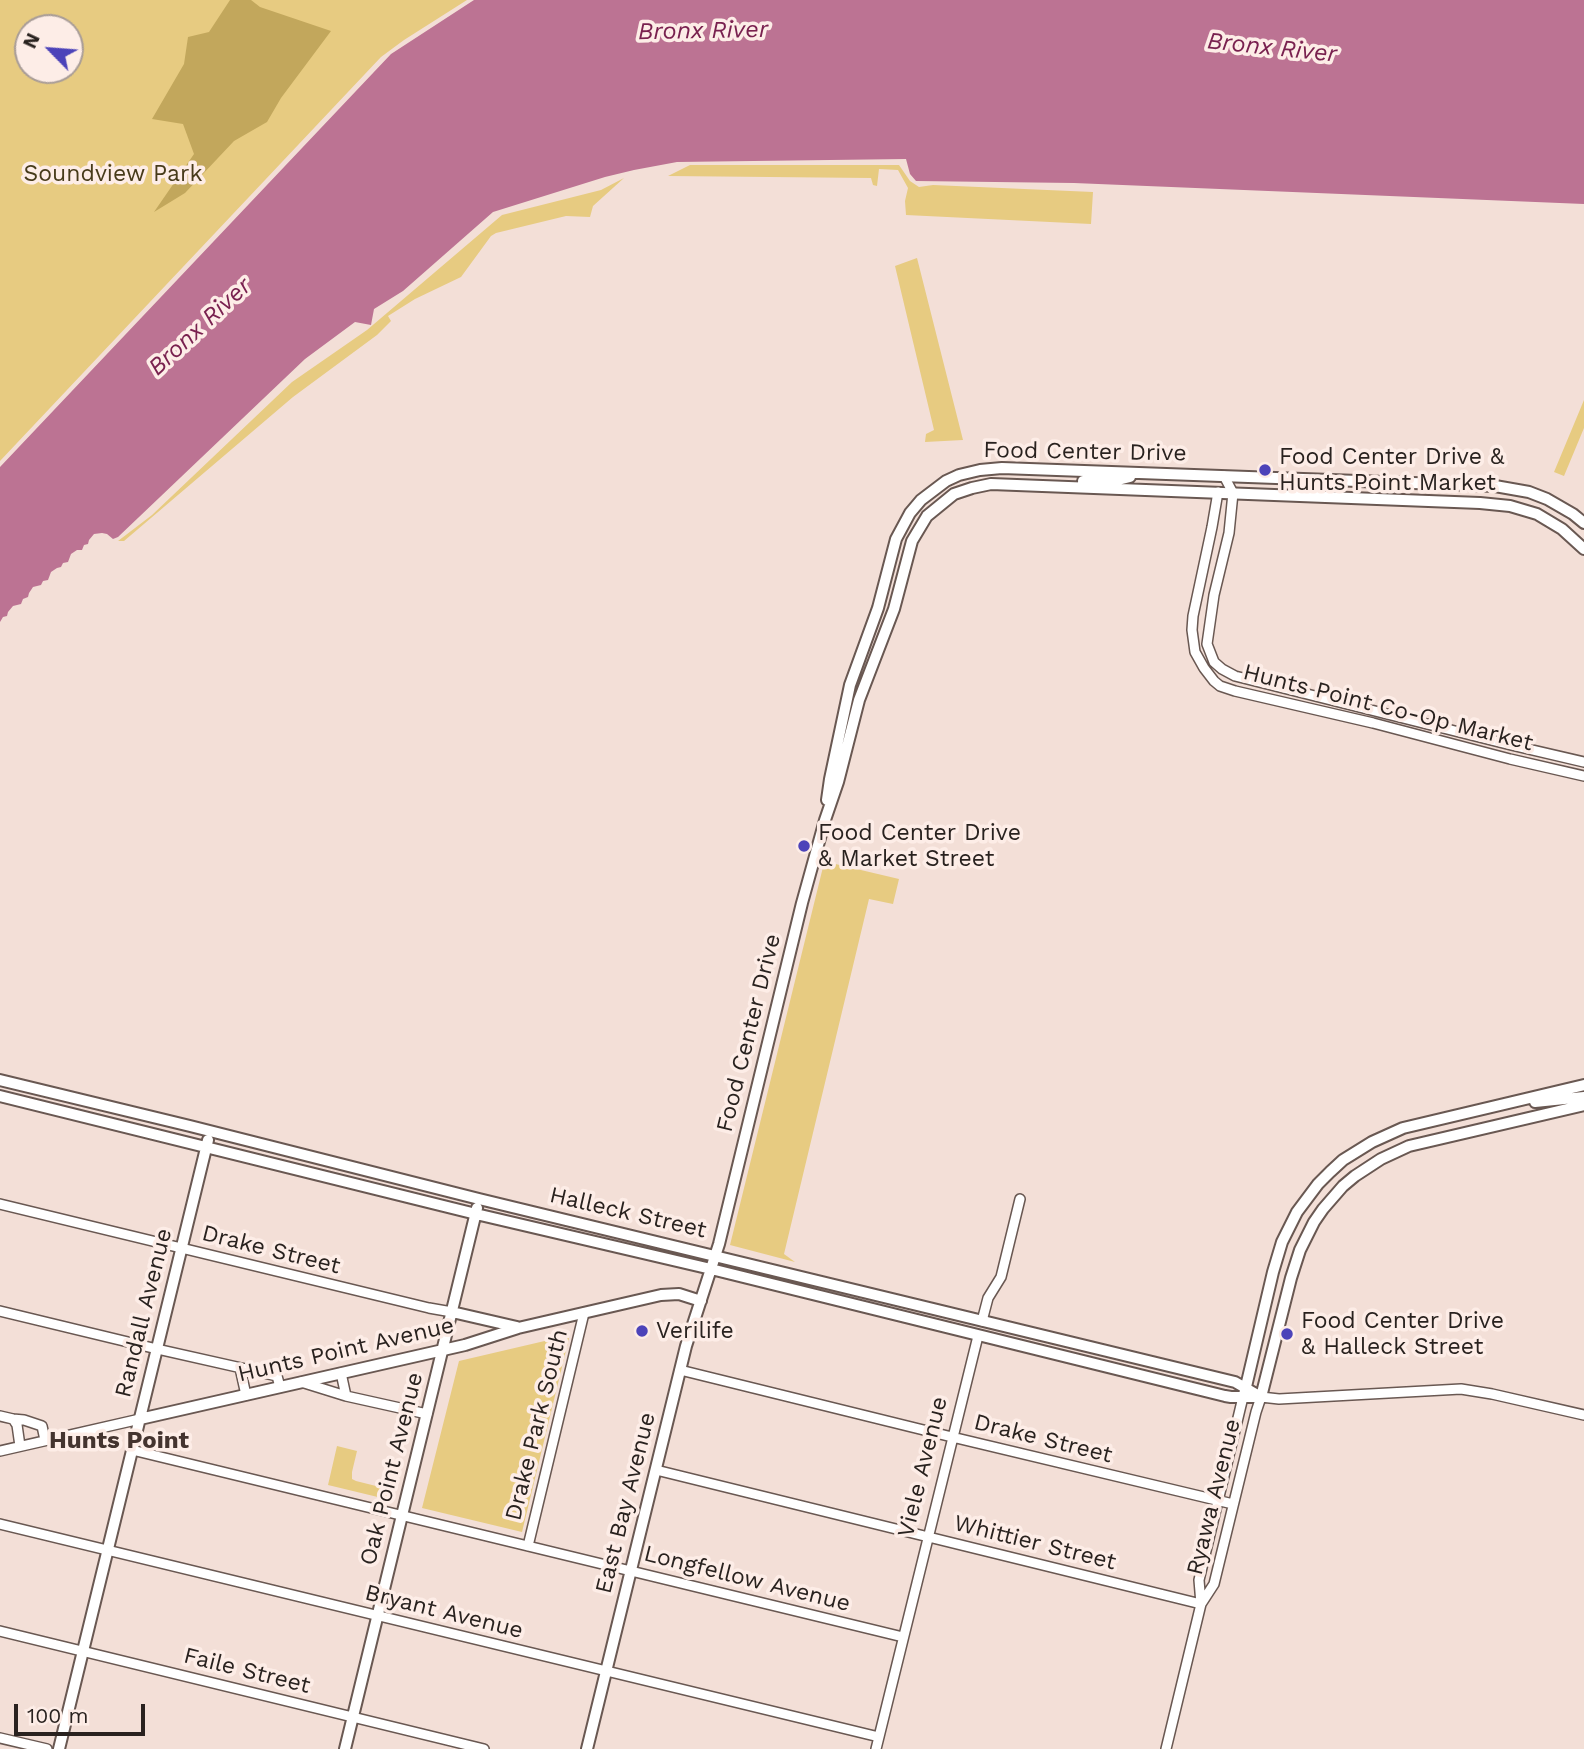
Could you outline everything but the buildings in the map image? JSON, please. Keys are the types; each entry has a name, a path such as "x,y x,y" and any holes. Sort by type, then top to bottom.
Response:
{"main road":[{"name":"Food Center Drive","path":"824,820 830,779 855,670 878,608 896,539 915,506 930,492 959,475 1002,468 1508,487 1547,499 1584,523"},
{"path":"1048,486 1088,480 1118,480 1146,474"},
{"name":"Food Center Drive","path":"711,1269 802,903 854,717 891,619 912,541 935,508 954,494 991,484 1480,503 1524,509 1550,521 1584,549"},
{"name":"Halleck Street","path":"0,1080 1235,1382 1244,1392"},
{"path":"1584,1085 1420,1123 1371,1142 1343,1160 1318,1184 1297,1212 1282,1242 1244,1392 1261,1397 1300,1250 1318,1215 1343,1186 1381,1158 1409,1146 1584,1105"},
{"name":"Halleck Street","path":"0,1096 1224,1396 1244,1392"},
{"path":"1497,1105 1584,1097"},
{"name":"Randall Avenue","path":"59,1749 210,1131"},
{"name":"Oak Point Avenue","path":"345,1749 479,1199"},
{"name":"East Bay Avenue","path":"587,1749 680,1370 711,1269"},
{"name":"Hunts Point Avenue","path":"140,1419 465,1345 518,1328 661,1296 679,1294 701,1301"},
{"path":"452,1312 518,1328"},
{"name":"Viele Avenue","path":"978,1336 982,1321"}],"street":[{"path":"1224,476 1233,493"},
{"name":"Hunts Point Co-Op Market","path":"1218,492 1193,615 1192,645 1208,675 1220,686 1584,776"},
{"name":"Hunts Point Co-Op Market","path":"1233,493 1229,533 1214,596 1207,644 1214,662 1222,669 1235,676 1584,762"},
{"name":"Viele Avenue","path":"982,1321 988,1298 1000,1277 1020,1199"},
{"name":"Drake Street","path":"0,1204 452,1312"},
{"path":"0,1311 277,1376 280,1387"},
{"name":"Drake Park South","path":"528,1546 584,1313"},
{"name":"Viele Avenue","path":"876,1749 978,1336"},
{"path":"240,1368 246,1395"},
{"name":"Drake Street","path":"680,1370 1233,1504"},
{"path":"341,1373 346,1396"},
{"path":"301,1382 346,1396 427,1414"},
{"path":"1261,1397 1279,1399 1461,1389 1584,1415"},
{"name":"Ryawa Avenue","path":"1166,1749 1201,1604 1199,1580 1244,1392"},
{"name":"Ryawa Avenue","path":"1201,1604 1214,1584 1261,1397"},
{"path":"0,1416 42,1426 45,1440"},
{"path":"13,1419 20,1446"},
{"name":"Hunts Point Avenue","path":"0,1451 140,1419"},
{"name":"Longfellow Avenue","path":"132,1450 904,1637"},
{"name":"Whittier Street","path":"656,1470 1201,1604"},
{"name":"Bryant Avenue","path":"0,1524 879,1737"},
{"name":"Faile Street","path":"0,1631 484,1749"},
{"path":"0,1738 47,1749"}],"green space":[{"name":"Soundview Park","path":"0,0 467,0 381,57 0,461"},
{"path":"690,165 899,165 910,181 919,187 933,185 1093,192 1091,224 906,215 908,188 898,170 879,169 877,186 873,185 871,178 668,176"},
{"path":"624,178 593,206 590,217 566,216 491,236 461,277 415,299 388,316 391,321 377,335 293,397 124,541 118,541 152,515 292,382 367,330 502,215 601,190"},
{"path":"917,258 963,440 925,442 926,434 934,430 895,266"},
{"path":"1584,400 1584,428 1564,476 1554,472"},
{"path":"824,863 899,879 893,904 869,899 784,1254 795,1262 730,1245"},
{"path":"566,1336 569,1338 522,1532 422,1508 459,1361"},
{"path":"337,1446 357,1451 352,1479 388,1489 386,1499 328,1485"}],"shaded area":[{"path":"230,0 251,0 260,7 331,31 281,98 267,122 234,141 185,193 154,212 194,154 183,124 152,119 184,64 188,37 209,32"}],"water":[{"name":"Bronx River","path":"474,0 1584,0 1584,204 1074,183 916,181 910,174 906,159 677,162 605,177 493,212 403,291 374,309 371,325 355,322 305,359 118,537 113,539 107,534 94,534 82,550 71,554 68,562 51,572 48,580 33,587 28,597 23,599 21,604 13,606 0,622 0,467 391,54"}],"place":[{"name":"Food Center Drive & Hunts Point Market","path":"1265,470"},
{"name":"Food Center Drive & Market Street","path":"804,846"},
{"name":"Verilife","path":"642,1331"},
{"name":"Food Center Drive & Halleck Street","path":"1287,1334"}],"district":[{"name":"Hunts Point","path":"119,1441"}]}
